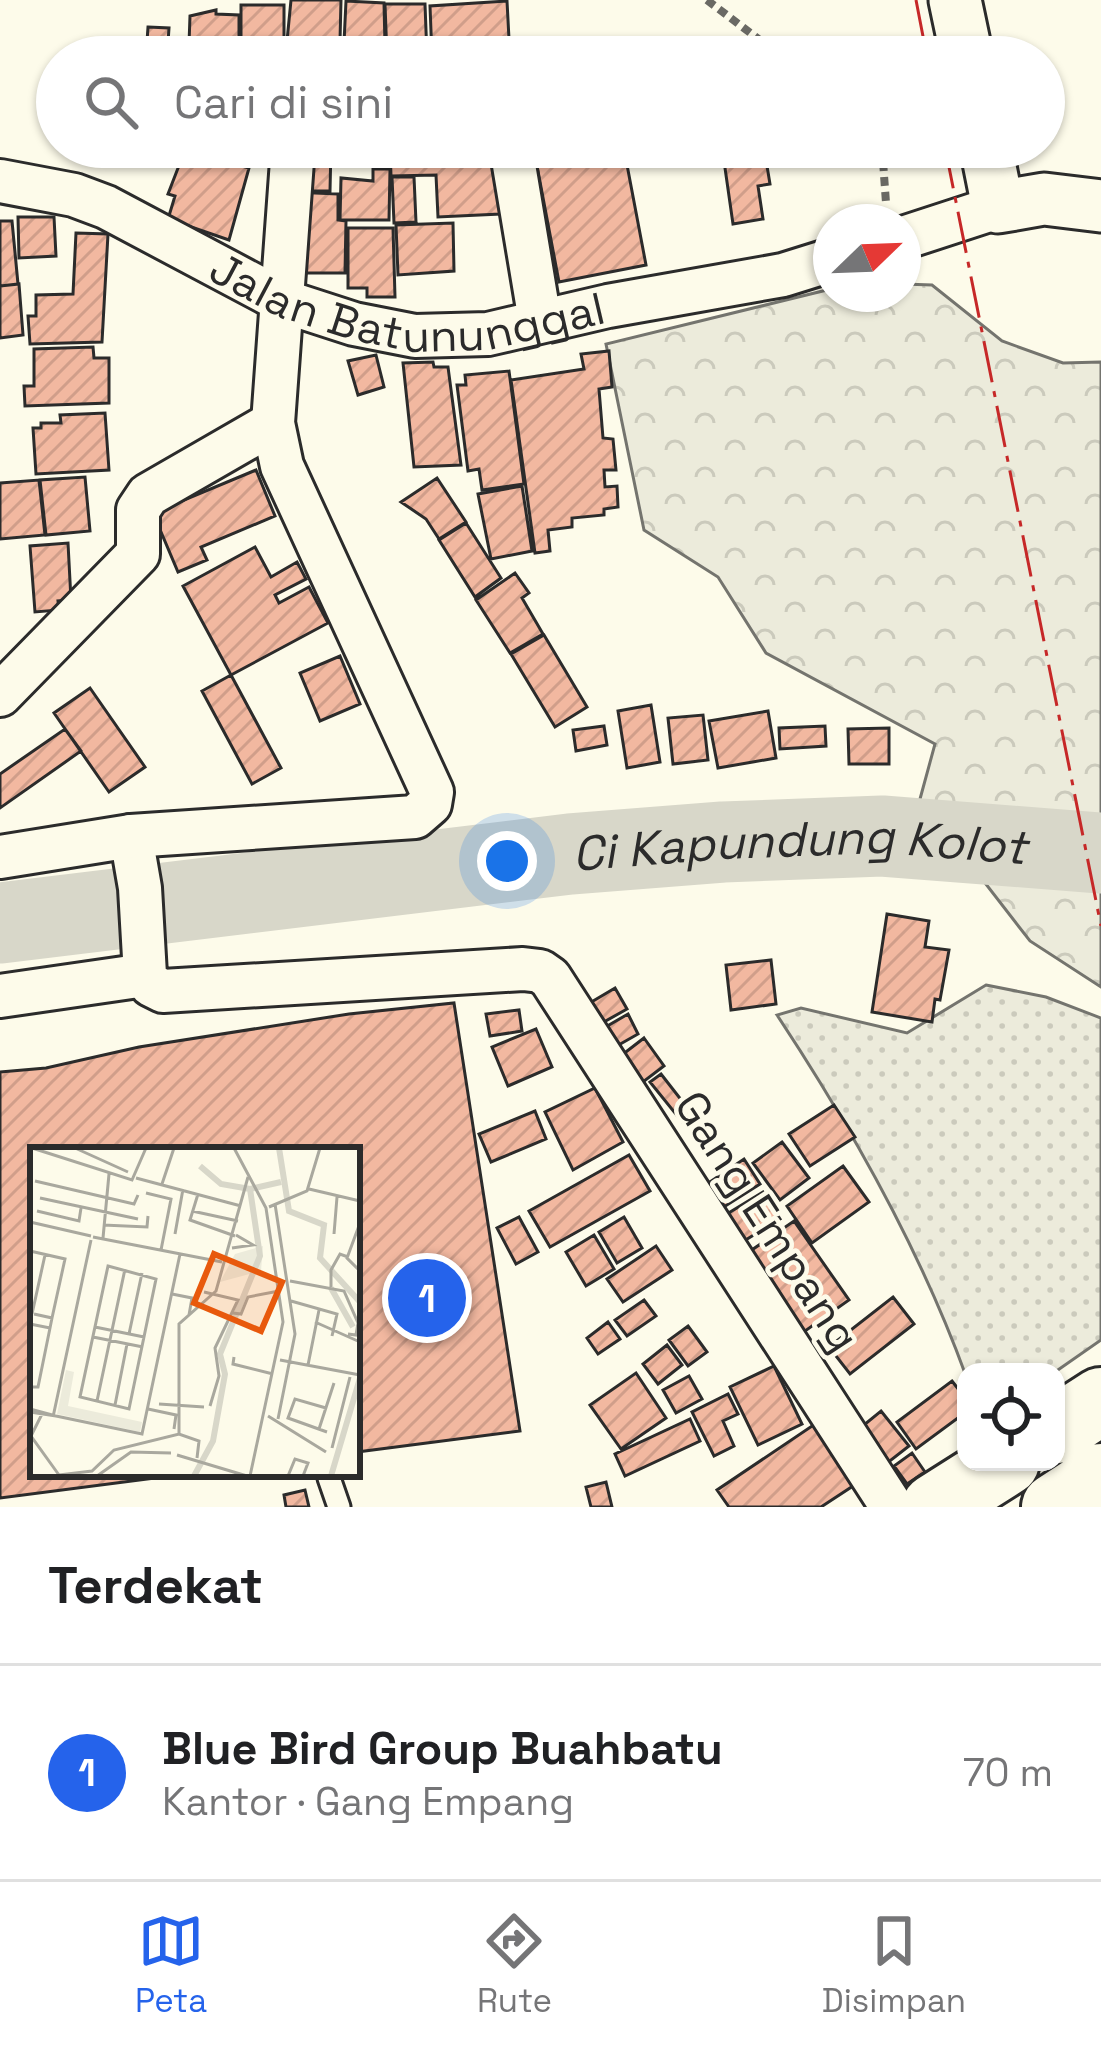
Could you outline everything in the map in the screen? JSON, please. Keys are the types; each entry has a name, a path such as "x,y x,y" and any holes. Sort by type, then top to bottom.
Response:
{"main road":[{"path":"1081,1479 1101,1401"},
{"path":"935,1507 992,1471"}],"street":[{"path":"955,0 963,36"},
{"path":"0,857 131,836 415,817 430,804 432,791 282,466 273,423 291,168"},
{"path":"515,168 540,322"},
{"path":"990,168 998,207"},
{"name":"Jalan Batununggal","path":"0,181 74,195 106,207 283,301 354,325 415,336 488,334 813,266"},
{"path":"921,232 998,207 1044,199 1101,206"},
{"path":"0,694 137,554 138,510 148,495 273,423"},
{"path":"0,996 145,963 131,836"},
{"name":"Gang Empang","path":"145,963 151,985 181,992 541,971 559,990 892,1507"}],"lane":[{"path":"329,1478 339,1507"}],"path":[{"path":"707,0 754,36"},
{"path":"883,168 886,204"}],"green space":[{"path":"921,285 932,285 1002,341 1063,363 1101,362 1101,987 1030,941 920,799 935,744 766,653 718,577 644,530 606,344 813,293 813,312 921,312"},
{"path":"986,985 1046,997 1101,1018 1101,1340 1065,1365 961,1363 882,1190 777,1015 801,1008 907,1033"}],"building":[{"path":"291,0 341,0 340,36 287,36"},
{"path":"346,1 384,3 385,36 344,36"},
{"path":"507,1 509,36 431,36 430,6"},
{"path":"385,4 425,4 426,36 386,36"},
{"path":"241,5 284,5 284,36 241,36"},
{"path":"216,10 216,14 239,15 239,36 189,36 190,16"},
{"path":"148,27 169,28 168,36 147,36"},
{"path":"178,168 249,168 229,240 168,219 175,196 168,194"},
{"path":"296,168 331,168 330,191 294,191"},
{"path":"391,168 498,168 500,214 438,217 436,175 391,176"},
{"path":"537,168 628,168 646,265 559,282"},
{"path":"725,168 767,168 770,184 758,186 763,219 733,224"},
{"path":"373,169 390,169 389,220 340,220 341,178 373,181"},
{"path":"392,177 414,177 416,222 394,223"},
{"path":"292,192 338,194 338,220 346,221 345,273 291,273"},
{"path":"18,217 54,217 56,256 19,258"},
{"path":"0,221 12,221 18,284 0,286"},
{"path":"453,223 454,271 398,275 396,225"},
{"path":"348,228 393,228 395,297 367,297 367,288 348,288"},
{"path":"76,233 108,234 102,342 30,344 28,316 36,316 36,295 73,294"},
{"path":"19,284 23,335 0,338 0,286"},
{"path":"93,347 94,358 109,358 109,403 25,406 24,386 34,386 34,349"},
{"path":"609,351 612,387 599,389 603,438 613,439 616,470 604,470 605,487 617,486 618,507 604,509 604,515 572,518 572,527 548,530 550,551 535,553 511,380 584,369 581,354"},
{"path":"376,355 384,387 358,395 348,361"},
{"path":"433,362 434,367 448,367 461,465 414,467 403,363"},
{"path":"509,371 524,484 482,490 479,469 468,471 457,385 466,385 465,375"},
{"path":"105,413 109,470 36,474 33,428 61,423 60,415"},
{"path":"256,470 275,516 201,547 207,560 178,572 153,513"},
{"path":"85,477 90,531 46,535 40,480"},
{"path":"437,478 466,522 439,539 426,519 401,502"},
{"path":"39,480 45,535 0,539 0,483"},
{"path":"522,486 532,551 491,559 478,494"},
{"path":"466,523 501,578 475,597 439,540"},
{"path":"68,543 71,600 58,601 59,610 35,612 30,546"},
{"path":"255,547 271,577 297,562 306,579 275,595 279,603 309,587 328,623 231,675 183,586"},
{"path":"515,573 529,593 522,598 543,634 510,653 476,600"},
{"path":"544,635 587,707 555,727 511,654"},
{"path":"340,656 360,704 320,721 300,673"},
{"path":"231,675 281,768 252,784 202,691"},
{"path":"90,688 145,767 109,792 54,713"},
{"path":"651,705 660,762 627,768 618,711"},
{"path":"768,711 776,758 718,768 709,721"},
{"path":"703,715 708,760 673,764 668,718"},
{"path":"604,726 607,745 576,751 573,730"},
{"path":"825,726 826,746 780,749 779,728"},
{"path":"889,728 889,764 849,764 848,729"},
{"path":"65,729 81,751 0,808 0,774"},
{"path":"887,914 929,921 925,947 949,950 932,1022 872,1012"},
{"path":"771,960 776,1004 731,1010 726,965"},
{"path":"615,988 627,1009 595,1027 583,1007"},
{"path":"454,1003 520,1431 360,1452 360,1147 30,1147 30,1477 163,1477 0,1498 0,1072 349,1014"},
{"path":"519,1010 522,1031 490,1036 486,1014"},
{"path":"628,1014 638,1034 608,1051 597,1032"},
{"path":"536,1029 552,1067 508,1086 492,1047"},
{"path":"644,1038 664,1066 639,1085 618,1058"},
{"path":"661,1074 693,1115 683,1123 650,1082"},
{"path":"595,1088 623,1142 573,1170 545,1112"},
{"path":"834,1105 855,1137 810,1166 789,1134"},
{"path":"535,1111 546,1139 491,1162 479,1134"},
{"path":"782,1142 809,1178 780,1200 753,1163"},
{"path":"629,1155 650,1191 550,1247 529,1211"},
{"path":"744,1159 760,1184 719,1210 704,1186"},
{"path":"843,1166 869,1202 812,1243 787,1206"},
{"path":"763,1192 780,1219 739,1244 722,1217"},
{"path":"519,1217 538,1252 516,1264 497,1228"},
{"path":"624,1217 642,1248 617,1263 599,1232"},
{"path":"794,1221 849,1300 798,1336 743,1256"},
{"path":"594,1235 614,1269 586,1286 566,1252"},
{"path":"656,1246 672,1270 623,1302 607,1279"},
{"path":"893,1297 914,1324 850,1374 829,1347"},
{"path":"644,1300 656,1316 627,1336 615,1320"},
{"path":"608,1322 620,1339 598,1354 587,1338"},
{"path":"688,1326 707,1352 688,1366 669,1340"},
{"path":"667,1345 682,1365 658,1384 643,1364"},
{"path":"774,1366 802,1424 758,1445 730,1387"},
{"path":"636,1373 666,1418 621,1449 590,1405"},
{"path":"689,1376 702,1399 676,1413 663,1390"},
{"path":"952,1381 957,1387 957,1419 916,1449 897,1422"},
{"path":"728,1394 738,1414 723,1421 734,1446 714,1456 692,1412"},
{"path":"881,1411 909,1446 886,1464 859,1429"},
{"path":"690,1419 700,1441 625,1476 615,1454"},
{"path":"815,1424 856,1484 821,1507 729,1507 717,1490"},
{"path":"912,1453 925,1472 907,1484 894,1466"},
{"path":"606,1482 612,1507 591,1507 586,1487"},
{"path":"305,1490 309,1507 286,1507 284,1495"}],"waterway":[{"name":"Ci Kapundung Kolot","path":"0,923 570,854 723,842 882,836 1101,853"}],"power":[{"path":"916,0 923,36"},
{"path":"949,168 1101,926"}],"place":[{"name":"Blue Bird Group Buahbatu","path":"427,1298"}]}
